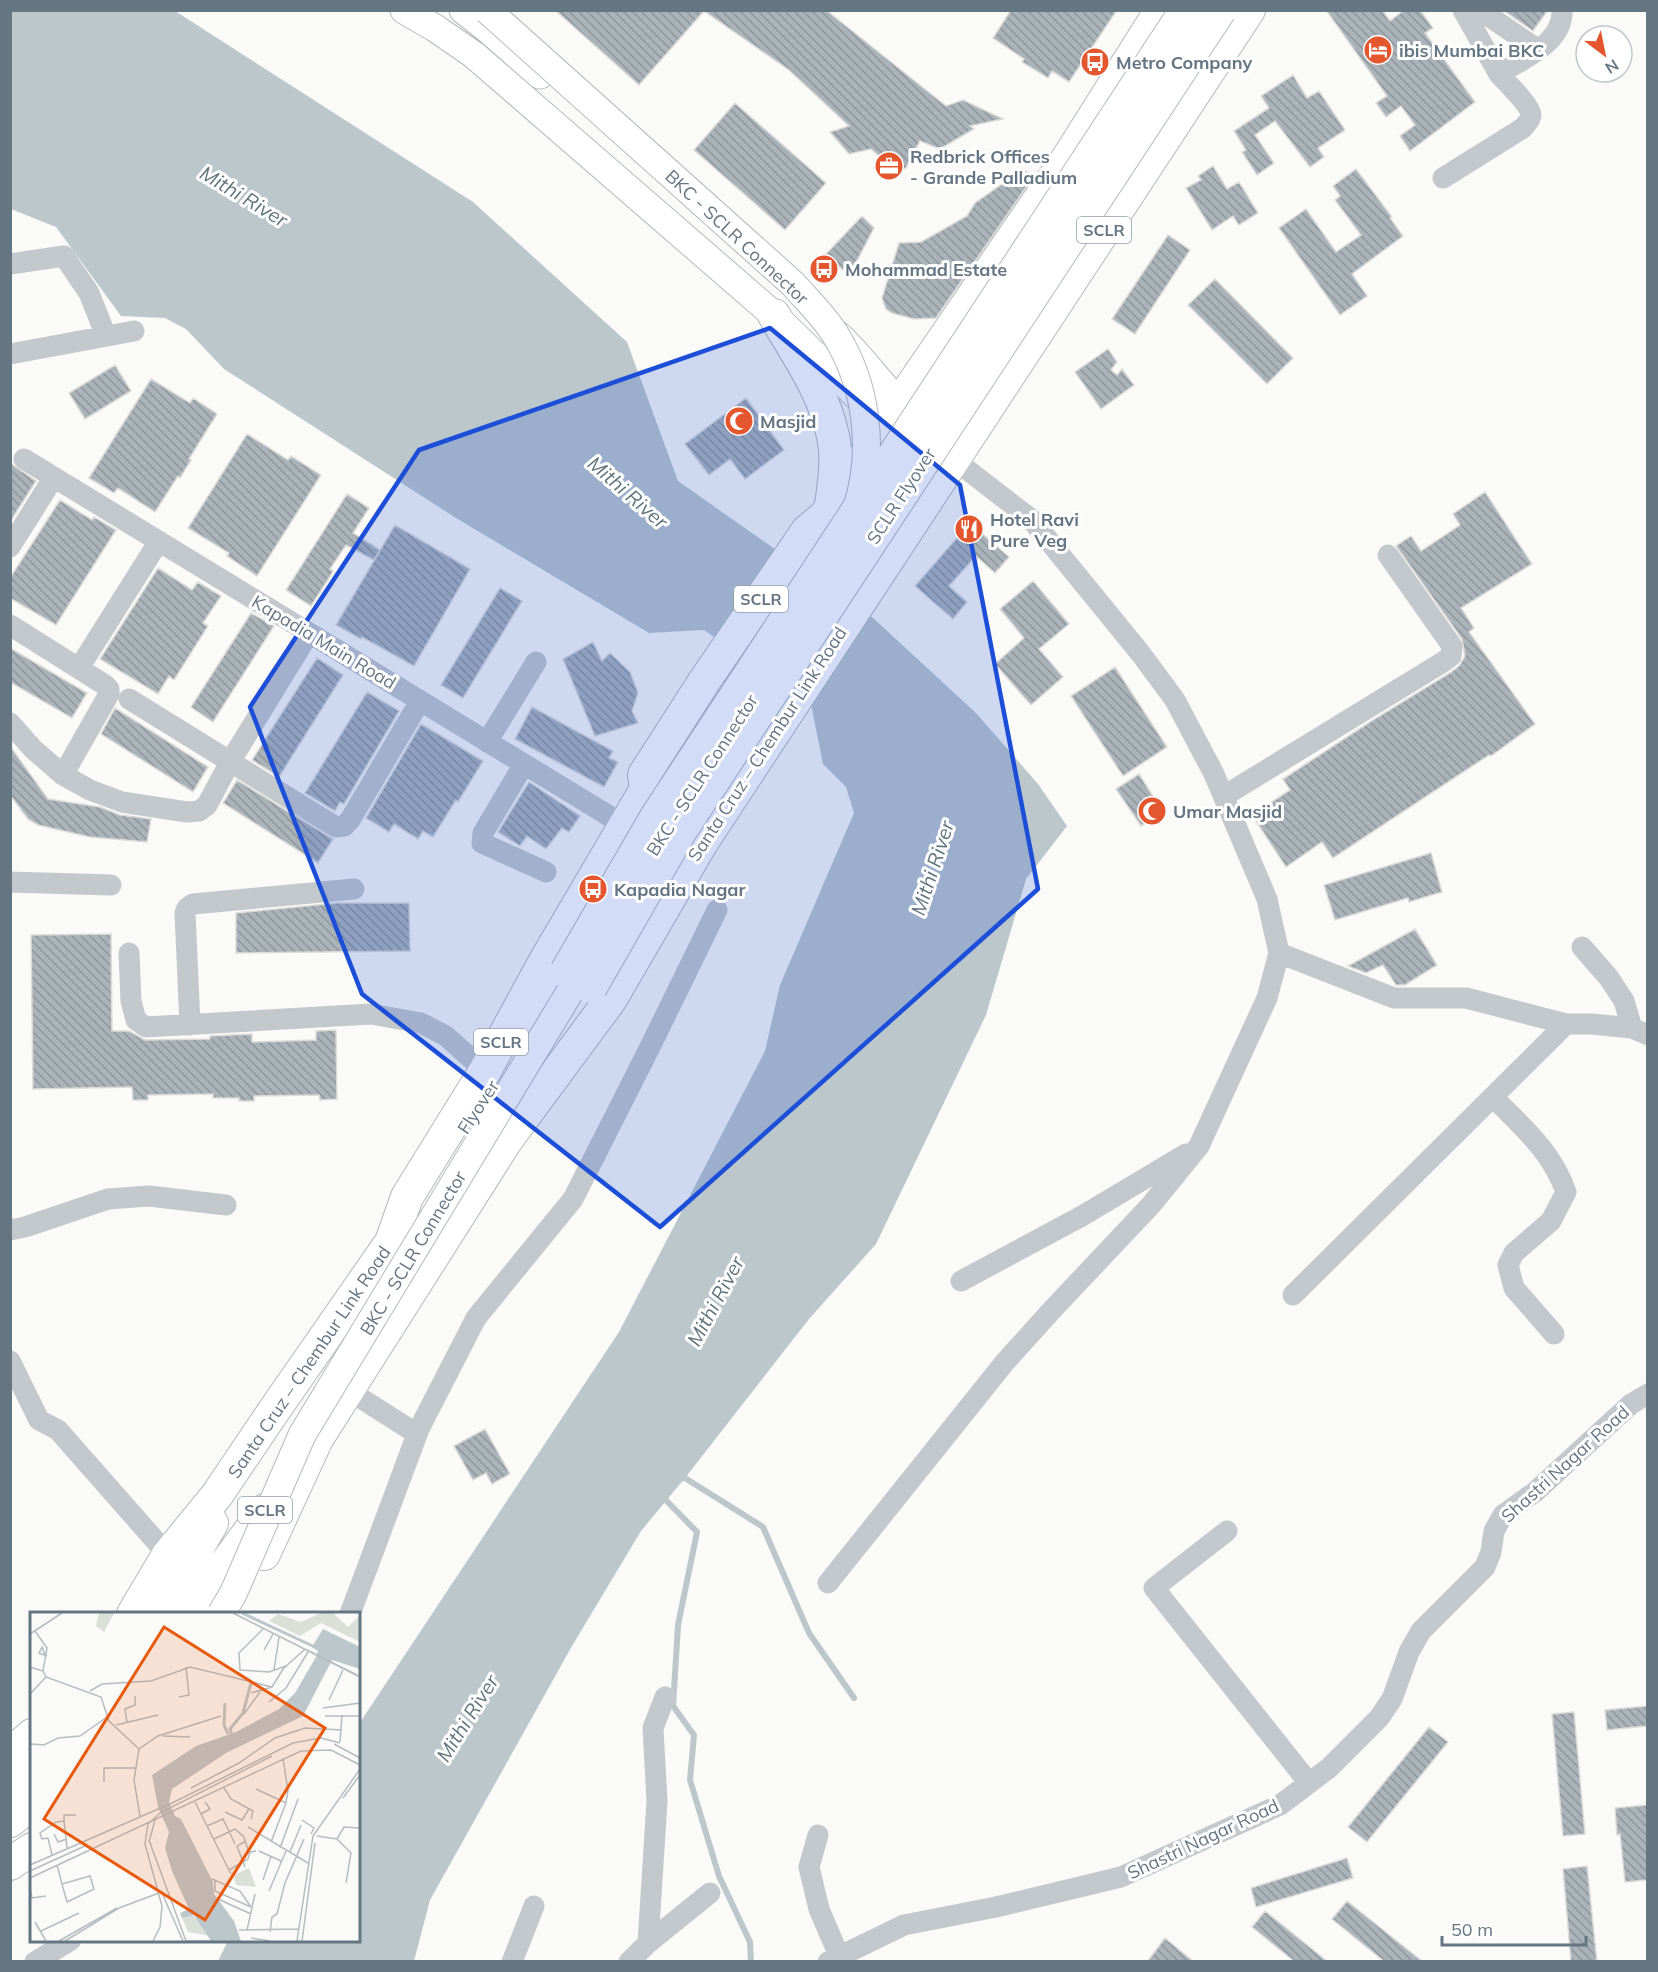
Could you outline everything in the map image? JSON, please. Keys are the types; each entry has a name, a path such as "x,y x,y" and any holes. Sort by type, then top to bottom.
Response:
{"highway":[{"name":"Santa Cruz – Chembur Link Road","path":"135,1612 190,1568 217,1495 391,1242 407,1197 485,1071 546,959 646,789 644,775 715,679 1069,156 1161,10"},
{"path":"506,1141 578,979 656,817 1186,10"},
{"name":"SCLR Flyover","path":"578,979 680,832 1220,10"},
{"name":"Santa Cruz – Chembur Link Road","path":"235,1612 317,1439 348,1390 506,1141 611,999 711,828 866,592 958,462 1249,10"},
{"path":"774,315 824,406 833,437 834,479 820,524"},
{"path":"646,789 711,828"},
{"name":"Flyover","path":"391,1242 578,979"},
{"name":"SCLR","path":"161,1612 190,1568 317,1439"},
{"name":"SCLR","path":"190,1568 194,1612"},
{"path":"10,1754 30,1737"},
{"path":"10,1784 30,1769"},
{"path":"10,1821 30,1806"},
{"path":"10,1864 30,1850"}],"main road":[{"path":"404,10 474,55 774,315 893,415 958,462"},
{"path":"463,10 855,350 893,415"},
{"name":"BKC - SCLR Connector","path":"222,1612 233,1594 302,1435 579,979 668,825 831,577 848,539 860,499 865,471 868,442 863,404 849,361 834,333 794,284 487,10"},
{"path":"664,220 682,199"},
{"path":"10,1850 30,1835"}],"street":[{"path":"1443,178 1523,128 1531,115 1527,106 1499,74 1463,10"},
{"path":"1480,10 1537,49"},
{"path":"1499,74 1547,43 1558,31 1562,10"},
{"path":"10,264 64,256 89,293 106,336"},
{"path":"10,354 134,332"},
{"name":"Kapadia Main Road","path":"24,459 624,825"},
{"path":"828,1583 1005,1362 1152,1205 1199,1146 1267,998 1279,953 1267,899 1214,774 1175,700 1141,654 1031,519 958,462"},
{"path":"10,547 54,477"},
{"path":"79,668 159,541"},
{"path":"1224,796 1451,656 1452,646 1388,555"},
{"path":"10,625 109,689 109,694 63,775"},
{"path":"10,723 33,749 63,775 90,790 122,802 187,812 199,811 207,805 230,762 309,633"},
{"path":"487,741 536,662"},
{"path":"129,699 336,826 344,826 350,820 420,700"},
{"path":"524,764 483,833 482,843 546,872"},
{"path":"10,882 111,885"},
{"path":"190,1025 185,913 187,908 193,904 354,890"},
{"path":"351,1612 417,1434 476,1317 573,1199 651,1047 717,910"},
{"path":"1582,947 1609,978 1640,1032"},
{"path":"129,953 131,1001 136,1020 146,1028 371,1014 421,1023 446,1036 485,1071"},
{"path":"1279,953 1394,998 1466,998 1566,1024 1592,1024 1640,1032"},
{"path":"1293,1295 1566,1024"},
{"path":"1493,1097 1545,1150 1560,1174 1566,1192 1551,1221 1514,1253 1508,1264 1514,1288 1554,1334"},
{"path":"961,1281 1082,1216 1199,1146"},
{"path":"10,1230 108,1199 149,1196 226,1204"},
{"path":"10,1361 39,1420 58,1430 190,1568"},
{"path":"348,1390 417,1434"},
{"name":"Shastri Nagar Road","path":"834,1959 904,1925 996,1907 1121,1877 1280,1805 1329,1768 1379,1718 1392,1699 1409,1652 1421,1631 1485,1567 1491,1552 1494,1531 1503,1515 1535,1492 1631,1404 1647,1394"},
{"path":"1227,1531 1154,1588 1309,1783"},
{"path":"648,1943 657,1801 653,1728 665,1697"},
{"path":"818,1835 809,1867 834,1959"},
{"path":"629,1962 648,1943 710,1893"},
{"path":"512,1962 534,1906"},
{"path":"34,1962 69,1942"}],"highlighted area":[{"path":"770,328 960,485 1038,889 660,1227 362,994 250,707 419,450"}],"water":[{"name":"Mithi River","path":"10,11 175,11 473,202 627,342 678,481 873,618 976,713 1038,784 1067,826 1026,879 986,1015 876,1244 809,1319 641,1531 572,1646 430,1900 414,1961 218,1961 228,1942 360,1942 360,1722 619,1332 765,1051 780,985 854,813 846,787 823,764 811,704 704,630 649,633 456,518 224,369 186,329 165,318 121,316 56,227 11,209"}],"building":[{"path":"555,10 826,10 946,106 963,100 1003,119 970,126 974,129 940,149 920,141 906,168 898,172 871,149 849,154 830,132 849,126 789,70 704,11 639,85"},
{"path":"1011,10 1117,10 1069,82 1052,71 1048,78 1022,62 1024,59 993,38"},
{"path":"1326,10 1382,10 1390,21 1404,10 1420,10 1433,28 1425,33 1475,102 1410,151 1400,136 1415,125 1401,106 1386,117 1376,103 1387,96"},
{"path":"1503,10 1548,10 1533,31"},
{"path":"1293,75 1307,98 1319,91 1345,130 1318,148 1324,157 1310,167 1275,121 1255,135 1274,163 1257,175 1242,152 1246,150 1234,131 1269,108 1261,96"},
{"path":"735,103 826,183 785,230 694,150"},
{"path":"1213,166 1227,189 1239,182 1258,213 1239,225 1233,216 1212,230 1186,188 1201,180 1198,176"},
{"path":"1356,169 1392,217 1390,218 1403,236 1352,274 1367,296 1340,315 1279,228 1306,209 1336,252 1361,235 1335,200 1340,196 1333,186"},
{"path":"1022,170 1033,177 936,318 914,319 886,309 882,298 899,243 921,242 967,216 975,203"},
{"path":"862,216 874,228 849,276 826,254"},
{"path":"1168,235 1190,250 1135,334 1112,319"},
{"path":"1215,279 1293,358 1267,384 1188,305"},
{"path":"1108,349 1117,362 1111,370 1117,375 1122,369 1134,385 1101,409 1075,372"},
{"path":"115,365 131,391 85,419 69,393"},
{"path":"151,379 190,403 193,398 217,414 180,478 178,476 155,512 118,488 114,493 89,478"},
{"name":"Masjid","path":"746,398 784,450 745,479 730,459 709,475 685,444"},
{"path":"247,434 288,460 291,456 321,475 257,576 227,556 229,553 188,528"},
{"path":"10,463 36,481 10,522"},
{"path":"1485,492 1532,564 1461,608 1474,628 1469,632 1535,724 1491,756 1489,755 1333,858 1322,842 1286,867 1252,815 1290,790 1283,779 1450,673 1459,666 1465,656 1462,639 1396,546 1411,536 1421,551 1460,525 1453,514"},
{"path":"347,494 369,508 353,533 380,550 374,560 346,545 330,569 333,571 311,606 286,590"},
{"path":"60,500 92,520 94,517 116,530 56,625 10,598 10,578"},
{"path":"970,523 1009,557 995,573 976,556 949,586 967,602 953,619 915,586"},
{"path":"395,525 470,569 414,666 336,625"},
{"path":"158,568 192,590 198,582 221,596 203,623 208,626 174,680 169,676 158,694 100,659"},
{"path":"1033,581 1069,624 1039,649 1063,677 1031,705 995,664 1024,638 1000,609"},
{"path":"500,588 522,601 463,698 441,685"},
{"path":"251,613 274,626 213,722 191,707"},
{"path":"593,642 602,661 610,653 630,672 638,693 632,711 638,723 595,736 563,659"},
{"path":"10,648 87,693 72,718 10,682"},
{"path":"317,658 343,675 279,777 252,760"},
{"path":"1115,667 1167,747 1123,776 1071,696"},
{"path":"367,692 399,711 344,804 340,802 335,811 305,793"},
{"path":"532,707 613,751 609,758 618,762 604,787 515,739"},
{"path":"115,708 208,767 193,792 101,734"},
{"path":"421,724 483,761 433,837 423,831 418,839 394,824 389,832 366,818"},
{"path":"10,746 48,799 100,807 120,815 151,819 147,842 90,837 38,825 28,819 10,795"},
{"path":"1139,774 1163,812 1141,826 1116,789"},
{"path":"237,780 333,839 318,863 223,803"},
{"path":"529,782 580,816 569,832 562,828 546,849 527,836 520,846 498,832"},
{"path":"1431,853 1442,892 1409,902 1408,898 1335,920 1324,885"},
{"path":"336,903 409,903 410,951 236,953 236,913"},
{"path":"1415,929 1437,965 1405,985 1396,985 1383,965 1366,973 1348,966"},
{"path":"111,934 112,1031 129,1031 145,1040 210,1039 210,1036 252,1034 252,1042 316,1040 316,1031 336,1030 337,1099 320,1100 319,1095 254,1096 254,1101 239,1101 239,1098 213,1098 213,1094 148,1095 148,1100 133,1100 132,1087 33,1089 31,935"},
{"path":"485,1429 510,1474 492,1484 486,1473 473,1480 454,1446"},
{"path":"1647,1706 1647,1726 1607,1730 1605,1710"},
{"path":"1574,1712 1585,1834 1563,1836 1552,1714"},
{"path":"1429,1727 1448,1742 1367,1842 1348,1827"},
{"path":"1647,1805 1647,1880 1625,1882 1615,1808"},
{"path":"1347,1858 1353,1878 1256,1907 1251,1888"},
{"path":"1587,1866 1597,1962 1571,1962 1563,1869"},
{"path":"1347,1901 1423,1962 1385,1962 1332,1919"},
{"path":"1265,1911 1328,1962 1295,1962 1252,1927"},
{"path":"1165,1938 1194,1962 1147,1962"}],"waterway":[{"path":"679,1478 685,1478 763,1527 809,1633 854,1698"},
{"path":"660,1494 697,1532 678,1625 673,1706 694,1735 690,1780 719,1876 750,1942 751,1962"}],"place":[{"name":"ibis Mumbai BKC","path":"1378,50"},
{"name":"Metro Company","path":"1095,62"},
{"name":"Redbrick Offices - Grande Palladium","path":"889,166"},
{"name":"Mohammad Estate","path":"824,269"},
{"name":"Masjid","path":"739,421"},
{"name":"Hotel Ravi Pure Veg","path":"969,529"},
{"name":"Umar Masjid","path":"1152,811"},
{"name":"Kapadia Nagar","path":"593,889"}]}
